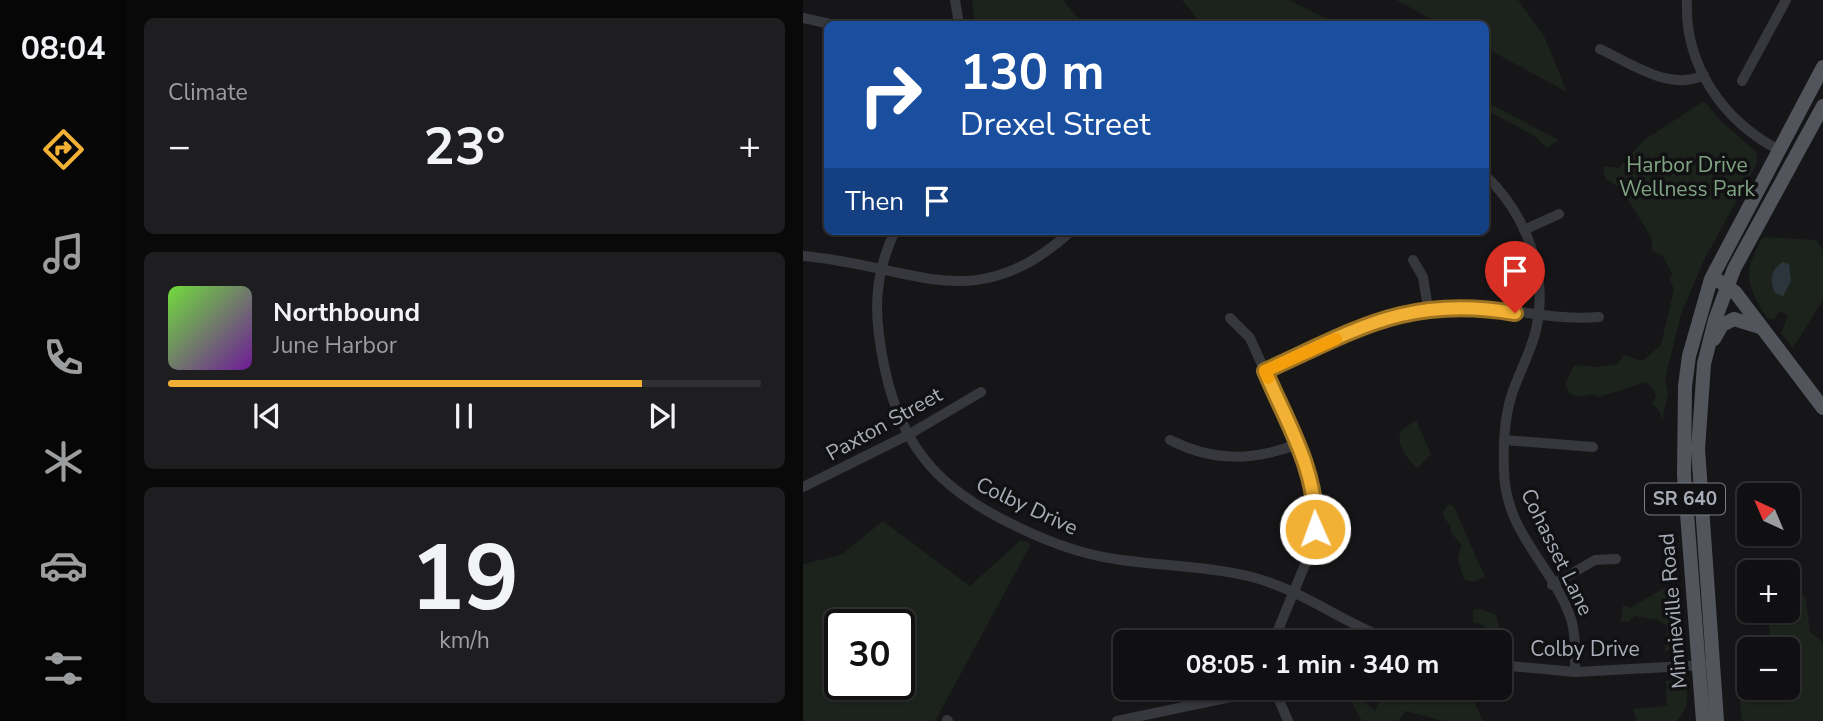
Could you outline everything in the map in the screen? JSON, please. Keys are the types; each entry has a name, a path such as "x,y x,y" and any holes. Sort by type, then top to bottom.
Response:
{"main road":[{"name":"Minnieville Road","path":"1717,721 1706,665 1683,444 1689,356 1711,279 1820,73"},
{"path":"1820,73 1800,128 1723,275 1727,284 1823,408"},
{"name":"Minnieville Road","path":"1703,721 1706,665 1698,449 1700,392 1707,351 1727,284 1823,106"},
{"path":"1711,279 1727,284"},
{"path":"1707,351 1720,328 1729,321 1743,319 1761,327"}],"street":[{"path":"955,0 958,21"},
{"path":"1687,0 1691,41 1704,75 1731,115 1755,136 1779,150"},
{"path":"1742,81 1786,0"},
{"path":"803,18 824,23"},
{"path":"1600,49 1677,82 1692,81 1704,75"},
{"name":"Cohasset Lane","path":"1489,179 1505,197 1525,230 1538,274 1538,317 1511,398 1504,440 1504,484 1511,510 1572,623 1575,672"},
{"path":"1525,230 1558,214"},
{"name":"Colby Drive","path":"893,235 880,268 875,304 878,339 894,406 908,435 933,471 963,499 1054,544 1114,559 1252,577 1364,630"},
{"path":"803,256 880,268 944,283 988,280 1020,269 1038,259 1066,235"},
{"path":"1413,260 1423,277 1428,308"},
{"path":"1265,371 1377,321 1428,308 1469,307 1568,320 1599,317"},
{"path":"1230,317 1250,338 1310,475 1316,519 1311,551 1278,630"},
{"name":"Paxton Street","path":"803,487 908,435 981,391"},
{"path":"1170,440 1197,452 1225,458 1260,456 1298,444"},
{"path":"1504,440 1593,446"},
{"path":"1552,584 1595,560 1616,559"},
{"name":"Colby Drive","path":"1512,666 1575,672 1706,665"},
{"path":"1117,721 1142,719 1223,700"},
{"path":"1279,700 1288,721"}],"green space":[{"path":"972,0 1063,0 1080,21 975,21"},
{"path":"1182,0 1289,0 1330,21 1200,21"},
{"path":"1396,0 1518,0 1544,36 1567,92 1489,50 1489,21 1435,21"},
{"name":"Harbor Drive Wellness Park","path":"1704,101 1721,121 1756,152 1757,163 1703,262 1681,314 1665,379 1668,393 1662,421 1660,411 1652,404 1656,397 1654,390 1646,382 1599,397 1593,394 1578,397 1570,394 1565,384 1574,365 1598,367 1617,364 1624,355 1642,361 1661,345 1674,289 1669,278 1673,275 1662,255 1652,251 1652,240 1621,189 1605,178 1603,166 1619,168 1644,140"},
{"path":"1489,104 1559,140 1547,148 1533,135 1489,112"},
{"path":"1763,237 1816,240 1823,250 1823,300 1793,348 1781,333 1788,315 1780,311 1774,319 1767,318 1751,287 1749,270"},
{"path":"1416,420 1431,454 1417,468 1403,451 1400,440 1402,430"},
{"path":"1449,504 1454,507 1485,577 1473,582 1464,580 1458,560 1461,544 1451,533 1451,526 1444,518 1443,512"},
{"path":"883,521 970,586 1021,540 1031,544 935,721 803,721 803,564 841,555"},
{"path":"1671,584 1679,629 1670,643 1671,649 1665,652 1667,626 1658,620 1635,616 1628,622 1621,621 1623,605 1630,608"},
{"path":"1805,595 1810,632 1823,642 1823,721 1742,721 1741,700 1800,700 1800,637 1770,637 1769,623 1800,623 1800,596"},
{"path":"1481,609 1496,615 1500,630 1486,630 1483,625 1473,622 1473,610"},
{"path":"1666,681 1685,682 1687,693 1686,708 1680,717 1676,721 1637,721 1633,709 1667,706"},
{"path":"1350,700 1364,700 1375,711 1379,700 1474,700 1483,721 1443,721 1406,711 1398,721 1362,721"}],"shaded area":[{"path":"1783,262 1789,264 1791,281 1783,296 1775,293 1772,279 1774,271"}],"slow traffic":[{"path":"1268,378 1265,371 1336,339"}],"route":[{"path":"1315,529 1316,502 1305,459 1265,371 1395,315 1446,307 1515,313"}]}
